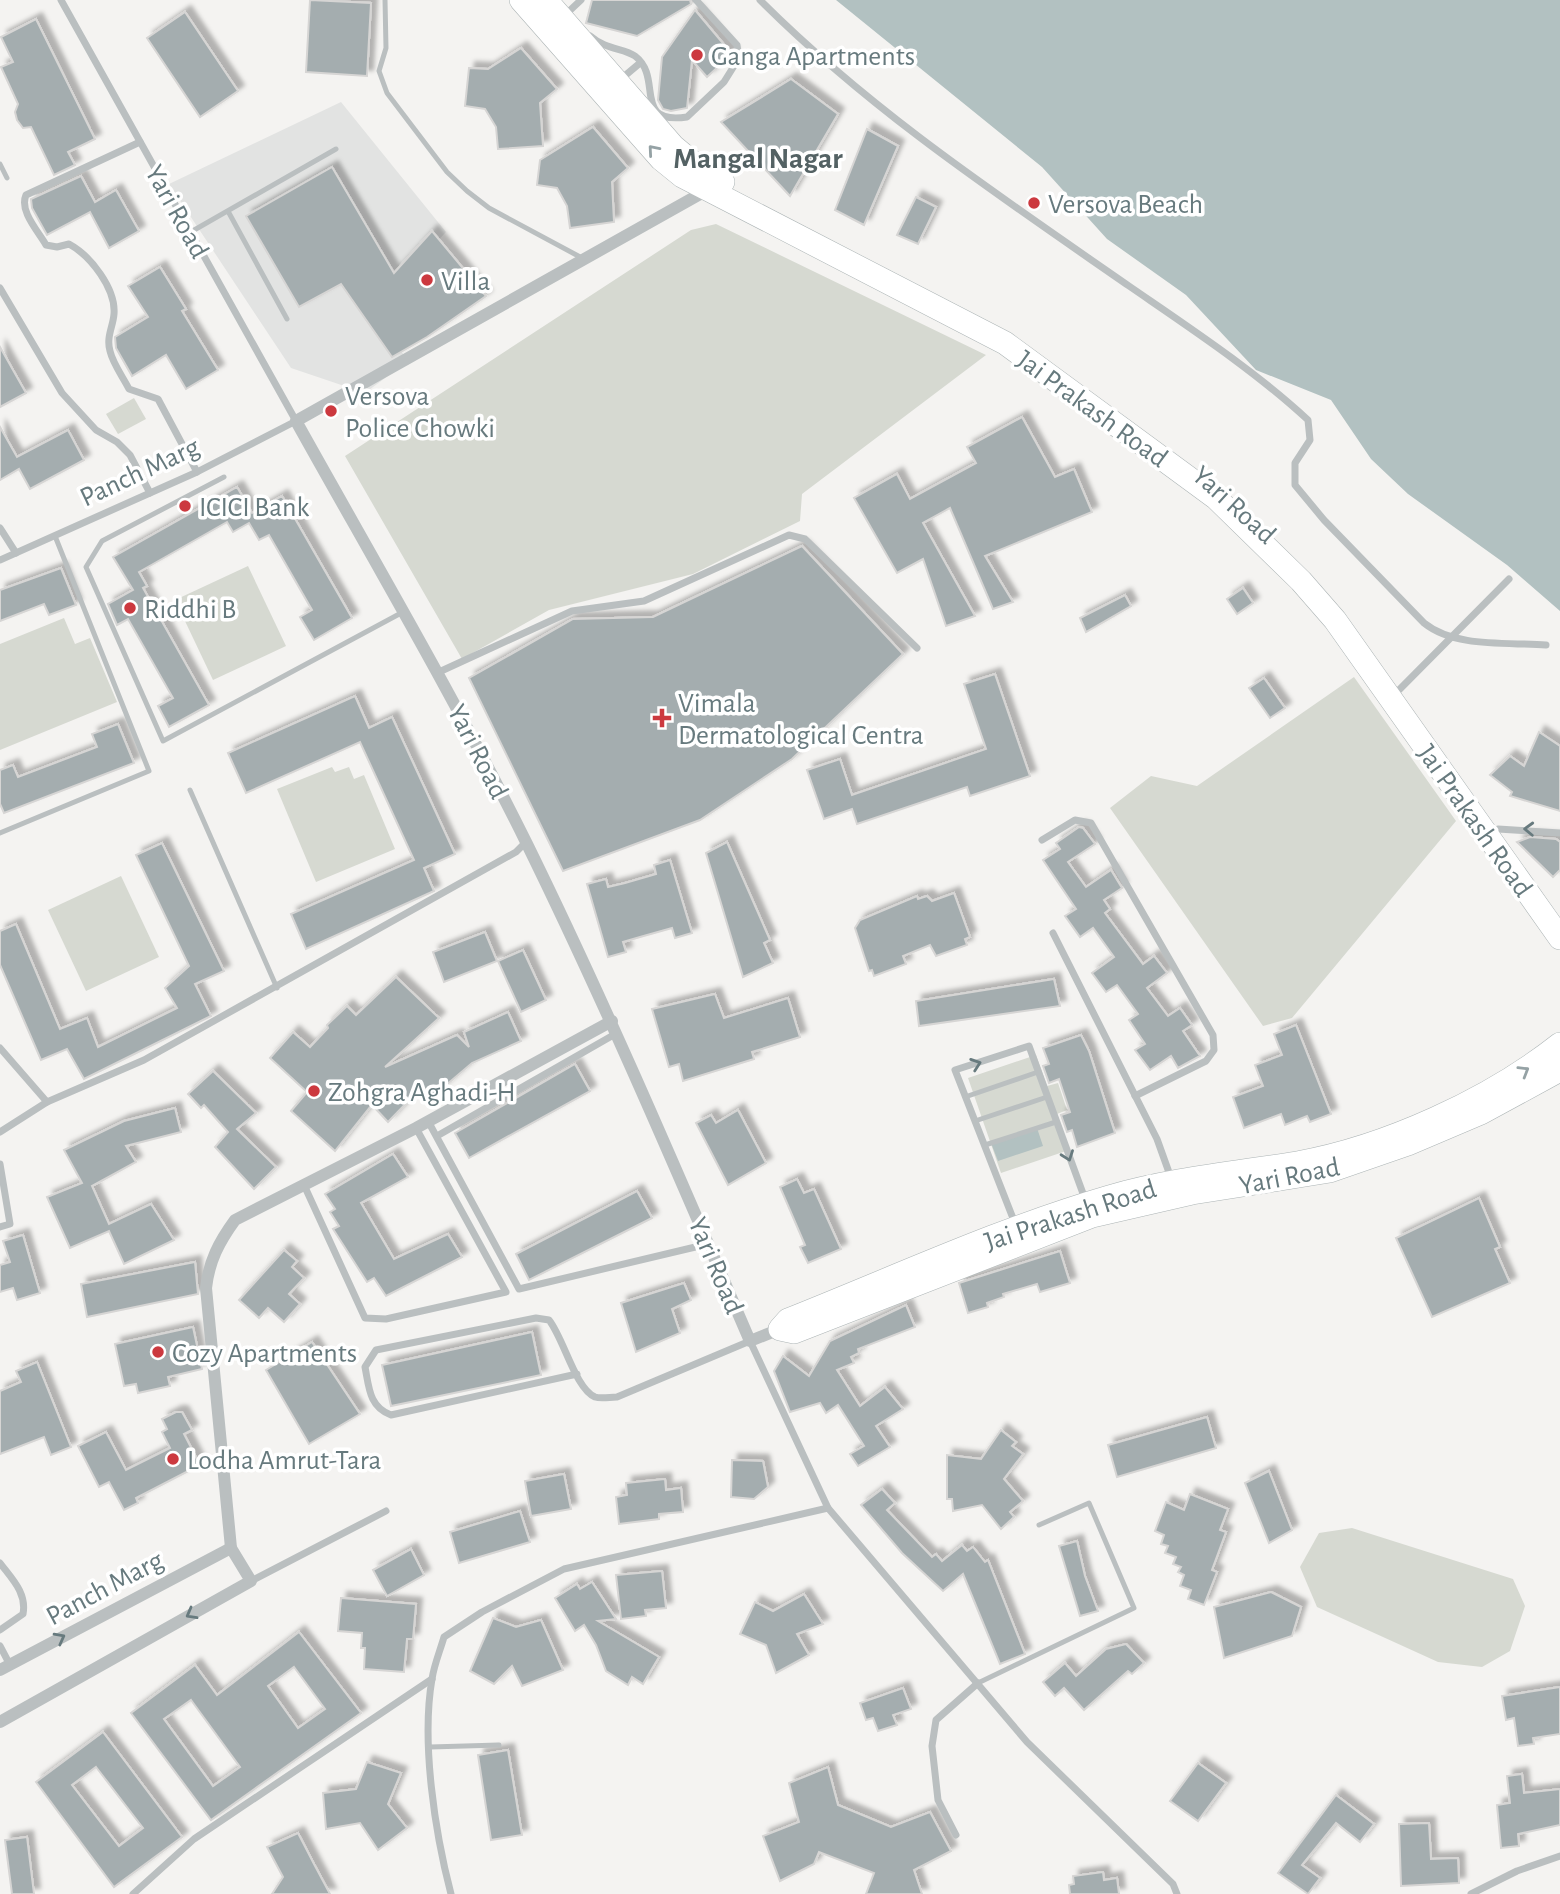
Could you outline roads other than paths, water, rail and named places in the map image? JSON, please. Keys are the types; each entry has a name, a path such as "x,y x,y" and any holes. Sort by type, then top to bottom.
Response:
{"main road":[{"name":"Jai Prakash Road","path":"521,0 661,159 681,176 714,186 1005,343 1216,498 1301,581 1394,695 1492,833 1560,938"},
{"path":"546,0 566,15 618,82 673,146 697,166 714,186"},
{"path":"1492,833 1560,915"},
{"name":"Jai Prakash Road","path":"780,1329 788,1320 1172,1182 1299,1162 1355,1147 1416,1126 1478,1097 1532,1066 1560,1044"},
{"name":"Yari Road","path":"1089,1210 1330,1171 1481,1113 1560,1070"}],"street":[{"name":"Yari Road","path":"61,0 189,233 439,672 526,842 614,1027 750,1341 780,1329"},
{"path":"581,0 566,15 609,49 635,57 648,76 652,107 659,114 687,117 724,82 739,58 737,45 696,0"},
{"path":"760,0 807,47 911,133 1178,320 1308,420 1310,440 1295,463 1295,485 1324,520 1436,633 1451,638 1546,645"},
{"path":"618,82 640,63"},
{"path":"140,142 26,195 23,201 25,210 46,245 57,247 69,244 80,250 114,298 114,317 108,336 115,364 130,389 158,398 197,472"},
{"path":"296,421 714,186"},
{"path":"0,288 62,393 96,430 117,442 130,455 150,493"},
{"name":"Panch Marg","path":"0,560 197,472 296,421"},
{"path":"0,528 16,553"},
{"path":"439,672 572,611 644,601 789,535 805,539 917,648"},
{"path":"1394,695 1509,579"},
{"path":"1042,840 1075,820 1091,823 1213,1035 1214,1050 1206,1061 1135,1096"},
{"path":"1492,833 1560,833"},
{"path":"0,1132 47,1102 144,1060 277,988 516,852 526,842"},
{"path":"1053,933 1157,1139 1172,1182"},
{"path":"251,1581 231,1548 206,1288 209,1267 220,1242 235,1220 614,1027"},
{"path":"437,1136 614,1027"},
{"path":"1019,1235 955,1070 1029,1046 1089,1210"},
{"path":"0,1048 47,1102"},
{"path":"428,1121 519,1289 708,1244"},
{"path":"304,1185 365,1318 386,1319 506,1292 416,1128"},
{"path":"0,1164 10,1224 0,1227"},
{"path":"577,1374 391,1415 380,1411 372,1401 365,1367 376,1350 536,1318 549,1320 558,1331 577,1374 583,1388 596,1398 617,1397 750,1341 828,1508 1027,1742 1173,1884 1177,1894"},
{"path":"451,1894 438,1846 430,1747 432,1679 444,1637 482,1612 564,1569 828,1508"},
{"path":"0,1722 251,1581 386,1511"},
{"name":"Panch Marg","path":"5,1667 231,1548"},
{"path":"0,1563 21,1591 25,1604 23,1614 0,1630"},
{"path":"0,1646 5,1667"},
{"path":"134,1894 194,1839 432,1679"},
{"path":"957,1835 938,1800 932,1746 936,1720 978,1683"},
{"path":"1471,1894 1517,1871 1560,1856"},
{"path":"1171,1894 1173,1884"}],"lane":[{"path":"386,0 386,48 379,71 387,93 447,172 489,208 585,260"},
{"path":"189,233 229,213 336,149"},
{"path":"0,164 7,178"},
{"path":"229,213 287,319"},
{"path":"224,477 102,541 86,567 163,741 403,612"},
{"path":"0,833 149,771 55,536"},
{"path":"190,790 277,988"},
{"path":"965,1097 1038,1072"},
{"path":"975,1121 1047,1097"},
{"path":"985,1145 1056,1122"},
{"path":"978,1683 1135,1608 1089,1503 1039,1525"},
{"path":"430,1747 499,1745"}],"place":[{"name":"Ganga Apartments","path":"697,55"},
{"name":"Versova Beach","path":"1034,203"},
{"name":"Villa","path":"427,280"},
{"name":"Versova Police Chowki","path":"331,411"},
{"name":"ICICI Bank","path":"185,506"},
{"name":"Riddhi B","path":"130,608"},
{"name":"Vimala Dermatological Centra","path":"662,718"},
{"name":"Zohgra Aghadi-H","path":"314,1091"},
{"name":"Cozy Apartments","path":"158,1352"},
{"name":"Lodha Amrut-Tara","path":"173,1459"}],"district":[{"name":"Mangal Nagar","path":"758,158"}]}
